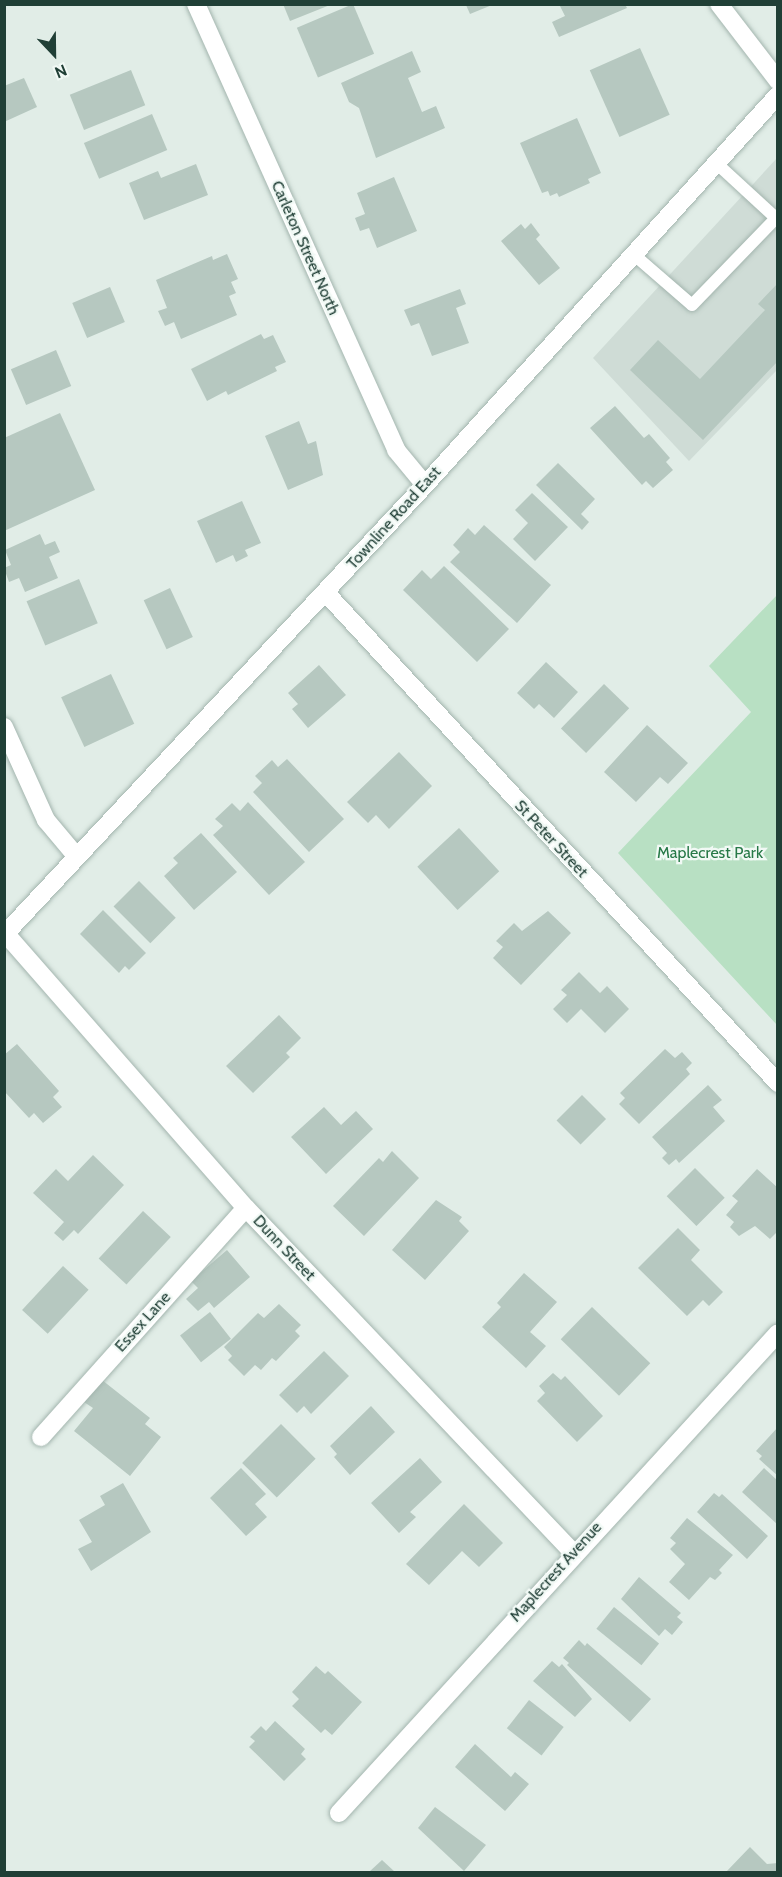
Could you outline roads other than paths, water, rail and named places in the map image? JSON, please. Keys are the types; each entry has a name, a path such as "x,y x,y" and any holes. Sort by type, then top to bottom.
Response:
{"street":[{"name":"Carleton Street North","path":"196,4 396,450 425,485"},
{"path":"719,4 777,81"},
{"name":"Townline Road East","path":"5,935 326,593 777,95"},
{"name":"St Peter Street","path":"326,593 777,1083"},
{"path":"4,727 46,820 77,857"},
{"name":"Dunn Street","path":"5,935 246,1208 573,1553"},
{"name":"Essex Lane","path":"40,1437 246,1208"},
{"name":"Maplecrest Avenue","path":"339,1813 573,1553 777,1333"}],"lane":[{"path":"632,253 692,305 777,217 715,162"}],"park label":[{"name":"Maplecrest Park","path":"710,853"}]}
